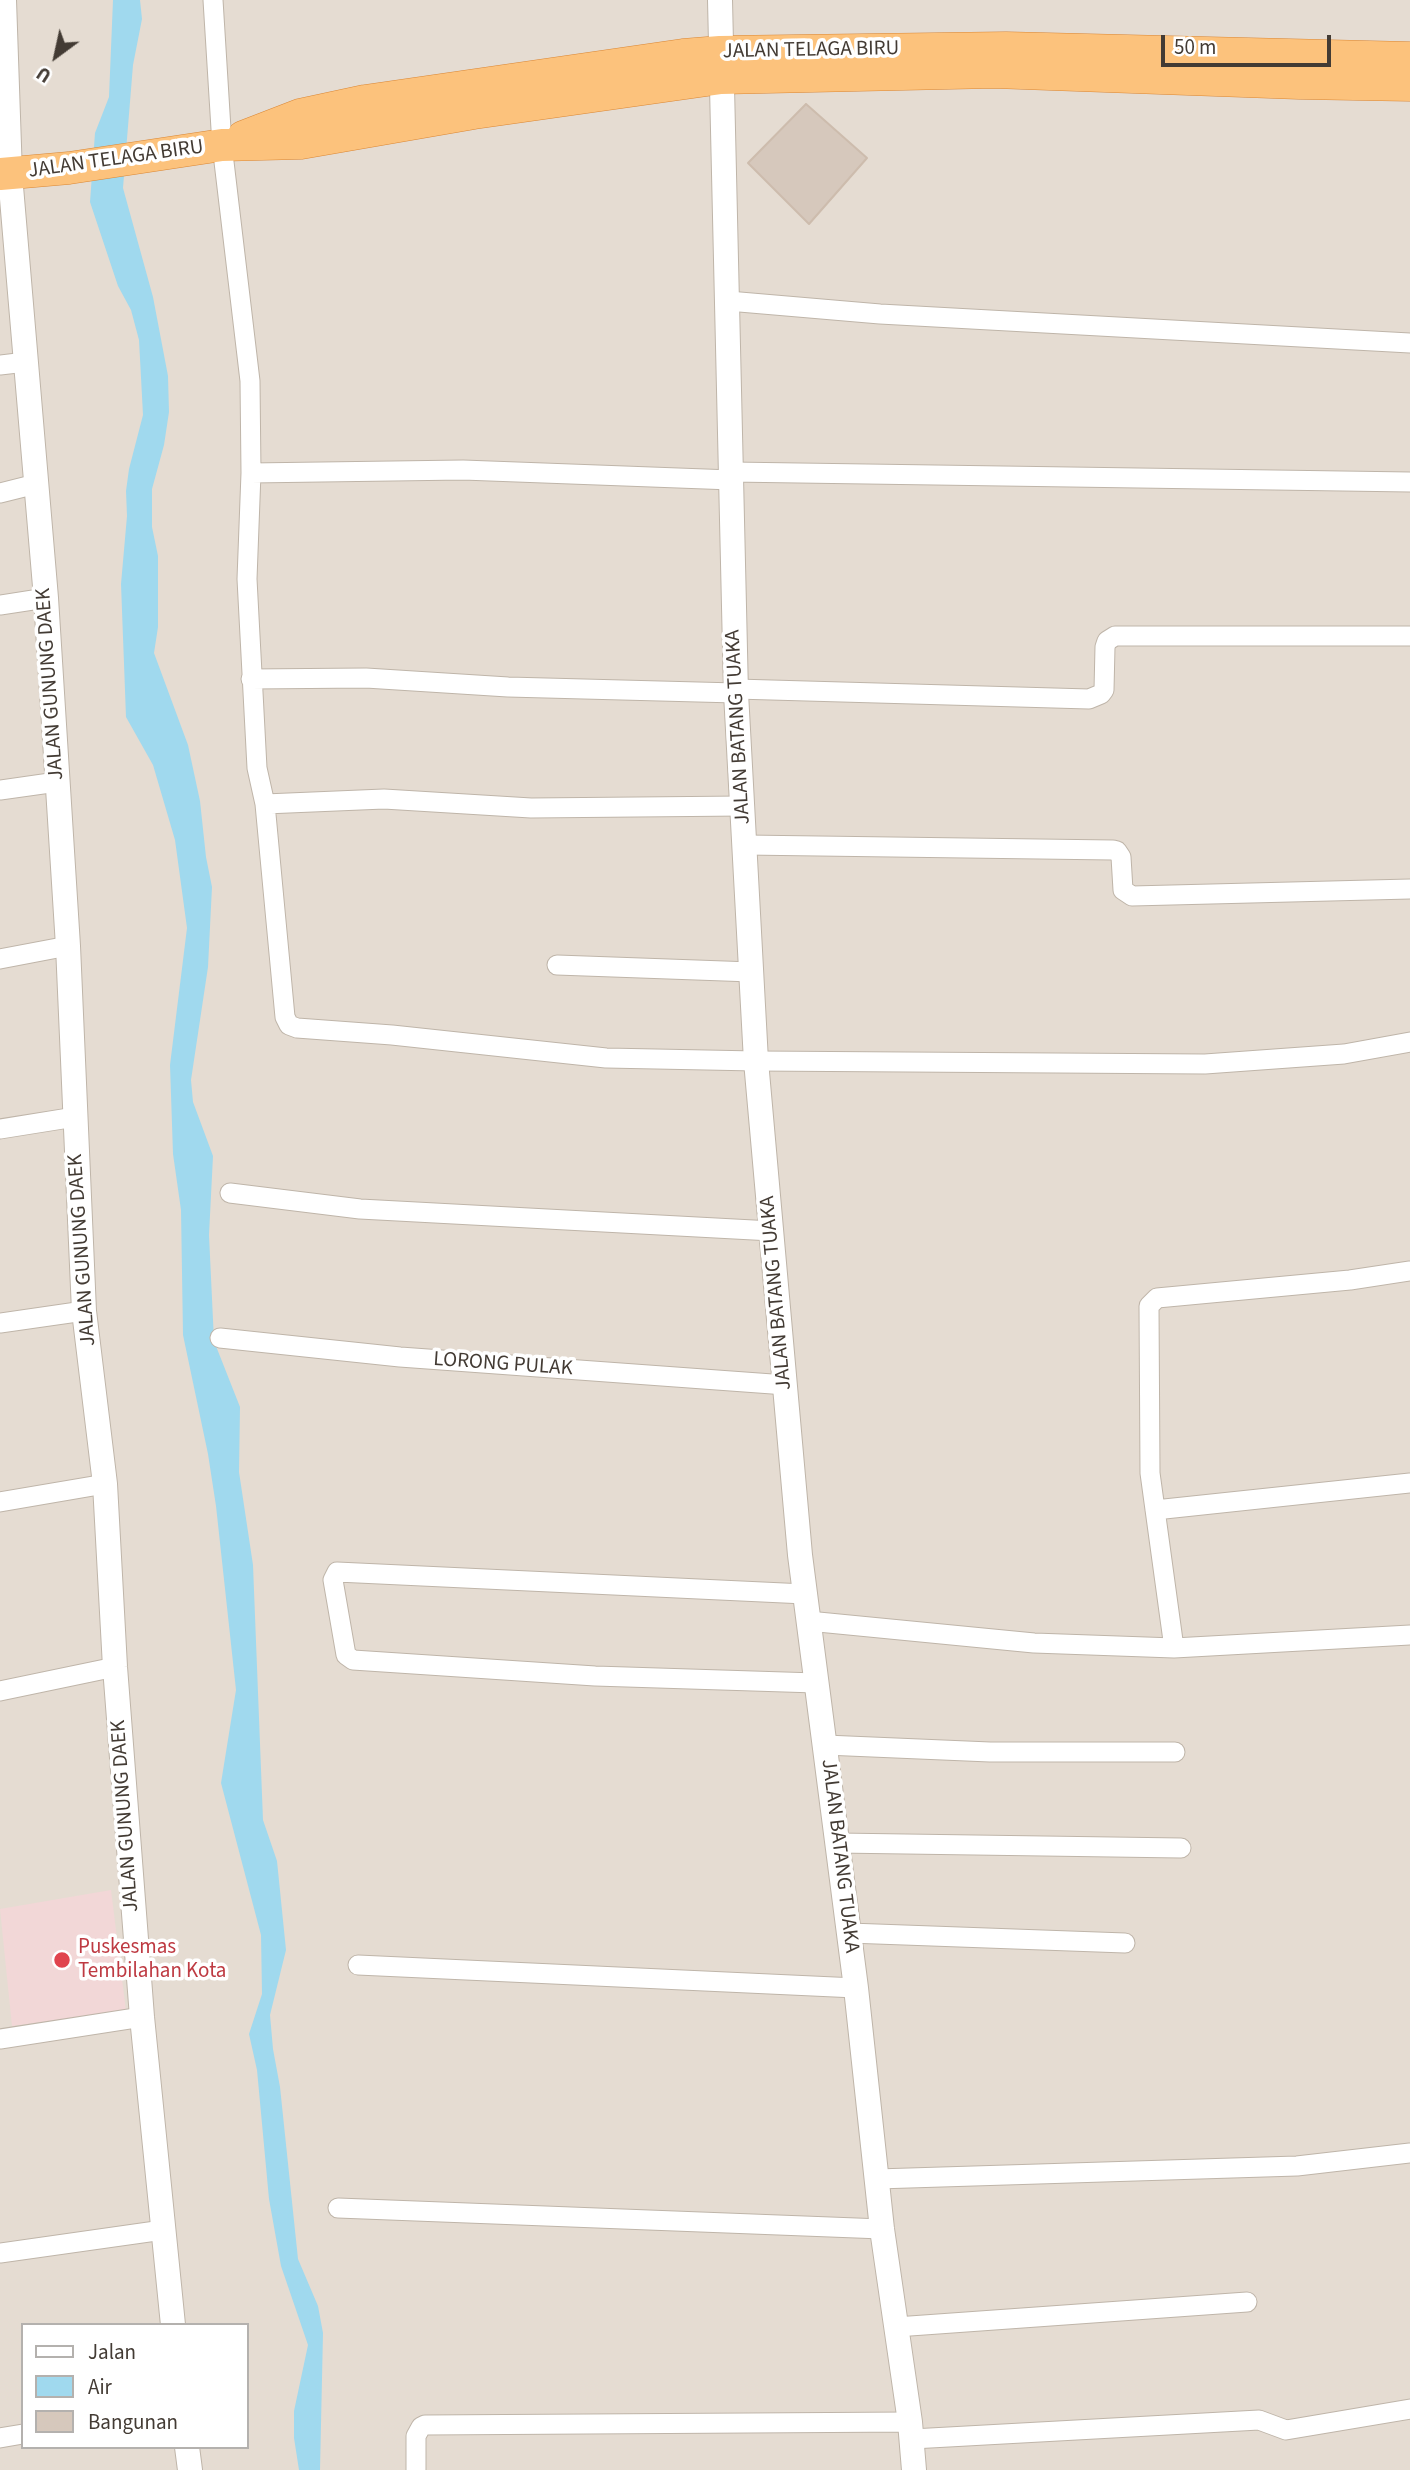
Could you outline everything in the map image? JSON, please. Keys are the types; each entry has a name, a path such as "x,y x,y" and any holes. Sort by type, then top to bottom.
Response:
{"highway":[{"name":"JALAN TELAGA BIRU","path":"1299,70 1410,58"},
{"name":"JALAN TELAGA BIRU","path":"3,176 222,145 300,129 474,113 720,65 994,72 1212,67 1299,70 1410,85"}],"street":[{"name":"JALAN GUNUNG DAEK","path":"4,0 3,176 26,362 46,598 68,946 84,1311 105,1484 115,1667 142,2017 173,2323"},
{"path":"213,0 222,145 250,381 251,473 247,579 257,768 265,804 285,1017 289,1025 297,1028 392,1035 606,1058 756,1061 1205,1064 1344,1054 1410,1042"},
{"name":"JALAN BATANG TUAKA","path":"720,9 736,691 756,1061 808,1621 856,1988 882,2229 911,2431 914,2470"},
{"path":"728,301 894,315 1410,343"},
{"path":"0,365 26,362"},
{"path":"251,473 463,470 731,476 1410,482"},
{"path":"0,493 36,484"},
{"path":"0,605 46,598"},
{"path":"251,679 366,678 508,687 1089,699 1104,690 1105,647 1107,641 1115,636 1410,636"},
{"path":"0,790 57,782"},
{"path":"265,804 384,800 531,808 743,806"},
{"path":"745,845 1117,850 1121,856 1123,890 1132,896 1410,889"},
{"path":"0,959 68,946"},
{"path":"557,965 752,972"},
{"path":"0,1129 75,1118"},
{"path":"230,1193 360,1209 772,1231"},
{"path":"1174,1648 1150,1473 1147,1312 1152,1301 1157,1298 1350,1280 1410,1271"},
{"path":"0,1323 84,1311"},
{"name":"LORONG PULAK","path":"220,1338 400,1357 786,1385"},
{"path":"1155,1510 1410,1483"},
{"path":"0,1502 105,1484"},
{"path":"805,1594 337,1572 332,1580 346,1655 353,1660 595,1676 816,1683"},
{"path":"808,1621 1034,1643 1174,1648 1410,1635"},
{"path":"0,1691 115,1667"},
{"path":"825,1745 990,1752 1175,1752"},
{"path":"837,1843 1181,1848"},
{"path":"849,1933 1125,1943"},
{"path":"358,1965 856,1988"},
{"path":"0,2039 142,2017"},
{"path":"877,2179 1297,2166 1410,2153"},
{"path":"338,2208 882,2229"},
{"path":"0,2253 163,2230"},
{"path":"897,2327 1247,2302"},
{"path":"416,2470 415,2436 425,2425 911,2431 1259,2420 1286,2430 1410,2409"},
{"path":"0,2438 21,2434"},
{"path":"187,2449 190,2470"}],"shaded area":[{"path":"0,0 1410,0 1410,2470 0,2470"},
{"name":"Puskesmas Tembilahan Kota","path":"111,1890 126,2011 12,2026 0,1909"}],"water":[{"path":"113,0 140,0 142,19 133,65 123,188 153,297 168,376 169,412 164,445 152,489 152,527 158,556 158,627 154,653 188,745 200,801 212,887 208,967 191,1080 193,1102 213,1156 209,1235 214,1341 240,1407 239,1472 253,1565 263,1820 277,1861 286,1950 270,2015 298,2259 318,2306 323,2333 320,2470 299,2470 294,2438 294,2411 308,2345 281,2266 269,2199 257,2070 249,2034 262,1994 261,1935 221,1783 236,1690 216,1506 183,1335 181,1210 173,1154 170,1065 187,928 175,840 153,765 126,717 121,584 127,516 126,491 143,415 139,340 131,310 118,286 90,202 95,133 109,97"}],"building":[{"path":"806,104 867,158 809,224 748,163"}],"place":[{"name":"Puskesmas Tembilahan Kota","path":"62,1960"}]}
